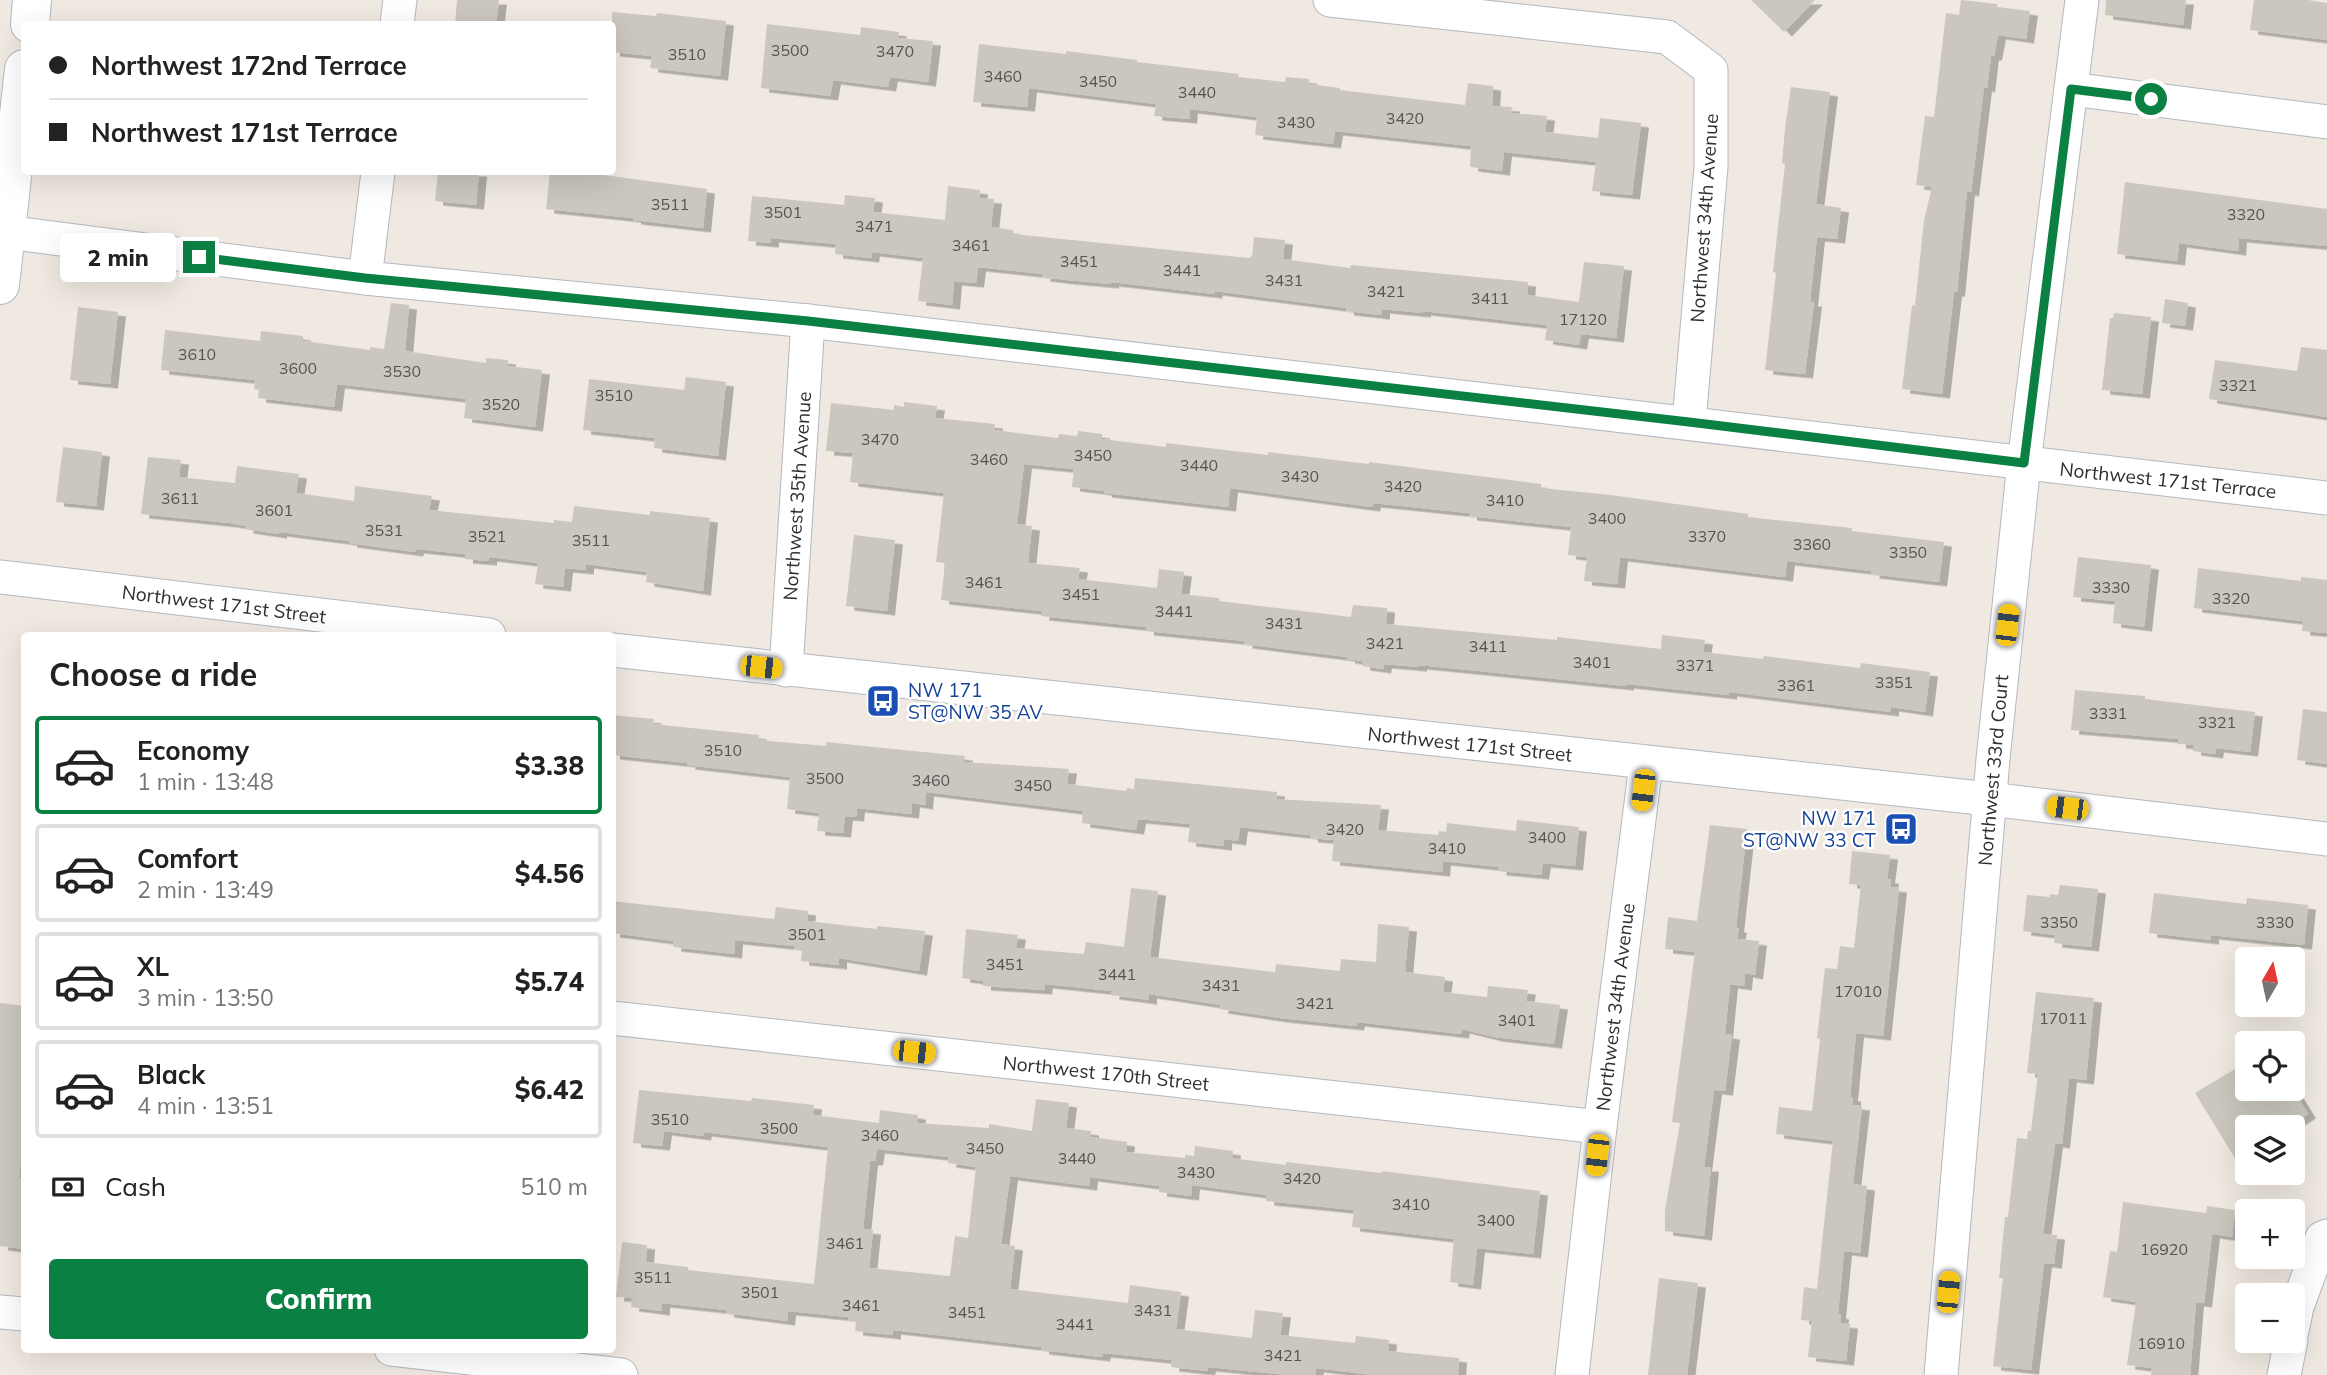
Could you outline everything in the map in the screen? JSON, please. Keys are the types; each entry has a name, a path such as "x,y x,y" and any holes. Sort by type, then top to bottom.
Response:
{"main road":[{"path":"30,21 32,0"},
{"path":"0,285 21,96"}],"street":[{"path":"397,21 400,0"},
{"name":"Northwest 34th Avenue","path":"1331,0 1667,37 1711,70 1711,167 1689,422"},
{"name":"Northwest 33rd Court","path":"1941,1375 1989,799 2024,463 2082,0"},
{"path":"2071,89 2327,122"},
{"path":"365,278 378,175"},
{"name":"Northwest 171st Terrace","path":"6,232 365,278 808,321 2327,498"},
{"name":"Northwest 35th Avenue","path":"786,670 808,321"},
{"name":"Northwest 171st Street","path":"0,577 464,632"},
{"name":"Northwest 171st Street","path":"616,650 1989,799 2327,839"},
{"name":"Northwest 34th Avenue","path":"1572,1375 1646,764"},
{"name":"Northwest 170th Street","path":"616,1018 1600,1128"},
{"path":"2305,1285 2322,1238 2327,1237"},
{"path":"0,1312 21,1314"},
{"path":"426,1353 621,1375"},
{"path":"2284,1375 2288,1353"}],"building":[{"path":"457,0 499,0 496,21 455,21"},
{"path":"1751,0 1815,0 1784,32"},
{"path":"1961,0 2030,11 2026,39 1998,35 1994,56 1991,56 1987,88 1984,87 1971,192 1967,191 1957,292 1954,292 1942,394 1902,389 1912,305 1915,306 1924,220 1932,187 1916,185 1925,116 1934,117 1946,13 1959,15"},
{"path":"2106,0 2186,0 2183,25 2105,15"},
{"path":"2254,0 2308,0 2327,3 2327,40 2250,30"},
{"path":"612,12 656,16 657,13 726,21 720,76 650,68 652,56 616,52 616,21 612,21"},
{"path":"767,24 860,35 861,27 899,32 898,38 933,41 928,82 890,77 888,87 833,80 830,96 761,88"},
{"path":"979,44 1066,54 1066,51 1285,82 1286,77 1309,79 1309,84 1340,90 1465,105 1468,83 1493,86 1492,106 1512,107 1511,113 1547,116 1545,132 1598,138 1600,118 1641,123 1632,195 1592,191 1596,162 1504,152 1502,171 1470,167 1471,146 1335,131 1333,144 1255,135 1257,117 1190,109 1189,119 1154,116 1156,104 1029,88 1027,107 973,102"},
{"path":"1791,87 1830,92 1816,204 1841,208 1837,239 1817,237 1810,302 1814,302 1805,374 1765,370 1776,273 1773,272 1785,164 1782,163 1785,128"},
{"path":"438,175 479,175 476,205 435,201"},
{"path":"550,175 604,175 707,189 703,228 546,209"},
{"path":"2125,182 2327,209 2327,246 2239,238 2238,251 2179,243 2177,261 2117,254"},
{"path":"948,186 980,190 979,198 994,199 991,227 1013,230 1013,234 1249,258 1252,256 1254,237 1285,240 1283,259 1350,268 1351,265 1528,282 1527,295 1579,302 1584,262 1624,266 1616,338 1581,334 1579,345 1545,340 1547,325 1423,311 1382,309 1382,315 1215,291 1214,294 1111,282 1067,280 1042,277 1043,274 978,267 976,283 954,281 952,305 918,301 923,258 872,252 871,258 835,254 836,244 771,238 771,243 748,241 752,196 844,205 845,195 875,198 873,212 945,220"},
{"path":"2165,299 2188,303 2185,326 2162,323"},
{"path":"391,303 409,305 405,351 486,363 486,358 508,360 508,366 542,370 535,427 464,418 466,399 337,384 334,407 258,398 259,390 254,389 255,380 161,370 165,330 260,341 261,331 303,336 303,341 370,350 370,347 384,349"},
{"path":"78,307 118,312 110,384 70,380"},
{"path":"2114,313 2151,317 2142,394 2102,390 2110,318 2113,318"},
{"path":"2301,347 2327,350 2327,417 2209,399 2215,360 2297,371"},
{"path":"686,377 726,382 718,456 654,448 655,438 583,430 589,379 684,390"},
{"path":"904,402 937,406 935,418 995,424 994,430 1058,438 1059,434 1077,436 1078,431 1102,434 1102,439 1166,447 1166,443 1268,455 1268,452 1369,462 1541,484 1541,488 1748,514 1748,517 1852,528 1852,531 1944,542 1939,582 1787,561 1785,577 1620,557 1617,584 1584,581 1587,557 1568,555 1571,527 1373,503 1372,507 1230,488 1228,507 1104,493 1072,487 1074,469 1024,464 1017,524 1032,526 1028,563 1080,568 1078,579 1157,588 1159,569 1184,572 1181,594 1351,617 1353,605 1387,608 1386,624 1557,640 1557,637 1661,649 1662,635 1705,640 1703,652 1763,659 1764,656 1860,668 1861,663 1930,672 1925,712 1891,707 1891,712 1729,692 1729,695 1419,665 1384,664 1383,669 1362,666 1362,661 1347,657 1244,644 1245,641 1146,631 1146,627 1041,616 1042,611 941,600 945,563 936,562 944,493 850,482 853,453 826,451 831,403 894,410 894,405 904,407"},
{"path":"63,447 102,452 96,506 56,502"},
{"path":"148,457 181,460 179,477 235,483 237,466 299,474 296,493 354,501 355,486 432,496 429,510 554,523 554,520 572,522 574,506 650,515 650,511 710,518 703,591 646,582 647,572 586,564 586,570 565,568 563,587 535,584 538,563 489,557 489,561 465,559 465,554 416,549 415,552 245,529 246,526 230,523 141,514"},
{"path":"854,535 895,540 887,611 846,606"},
{"path":"2078,557 2151,565 2144,627 2113,623 2115,601 2073,597"},
{"path":"2198,568 2301,581 2301,577 2327,580 2327,633 2302,631 2303,621 2194,608"},
{"path":"2075,690 2145,696 2145,699 2255,712 2250,752 2216,748 2215,754 2193,751 2193,745 2178,744 2178,739 2071,730"},
{"path":"2303,709 2327,712 2327,764 2297,760"},
{"path":"616,715 654,719 653,724 759,735 758,740 826,746 826,742 965,756 964,762 1069,769 1067,784 1126,791 1127,788 1134,789 1135,778 1277,792 1276,799 1381,805 1378,830 1438,835 1439,831 1446,832 1447,823 1516,831 1517,820 1579,827 1575,866 1543,863 1541,875 1498,871 1499,867 1443,861 1442,872 1332,861 1334,840 1240,827 1238,841 1224,839 1224,846 1188,842 1190,824 1138,819 1136,830 1082,823 1083,811 926,792 925,805 912,803 911,814 857,808 856,817 845,816 843,833 817,831 819,813 787,809 790,777 687,765 688,763 616,755"},
{"path":"1710,825 1747,829 1737,939 1759,941 1755,975 1745,973 1744,986 1730,984 1725,1034 1732,1035 1725,1091 1714,1090 1704,1167 1711,1167 1704,1236 1665,1231 1665,1210 1680,1123 1672,1122 1695,952 1665,949 1668,917 1697,921"},
{"path":"1852,851 1890,855 1887,879 1891,879 1890,887 1899,888 1883,1036 1856,1033 1850,1097 1853,1097 1853,1105 1862,1106 1853,1184 1867,1186 1860,1253 1844,1251 1838,1314 1841,1315 1840,1323 1850,1324 1846,1361 1808,1357 1812,1321 1801,1320 1804,1287 1817,1289 1833,1141 1776,1134 1779,1107 1812,1111 1825,968 1837,969 1840,946 1854,948 1861,885 1849,884"},
{"path":"2060,885 2098,889 2091,947 2054,943 2055,935 2023,931 2027,895 2058,895"},
{"path":"1131,888 1158,891 1150,957 1275,972 1276,964 1340,971 1341,959 1376,962 1378,924 1409,927 1405,972 1445,977 1443,992 1487,997 1488,986 1528,990 1526,1001 1560,1005 1554,1044 1494,1037 1462,1029 1461,1034 1357,1022 1356,1026 1280,1018 1220,1009 1221,1005 1149,994 1149,1000 1111,995 1112,991 1045,984 1044,990 983,986 983,981 962,978 966,929 1018,935 1016,948 1084,954 1086,942 1124,947"},
{"path":"2154,893 2246,904 2247,898 2308,905 2304,945 2211,935 2211,940 2149,933"},
{"path":"616,901 774,919 776,907 808,911 807,921 925,931 919,971 839,958 839,965 801,961 802,950 794,949 794,946 735,940 734,954 673,947 674,941 616,934"},
{"path":"2036,992 2094,998 2086,1080 2069,1078 2062,1144 2055,1143 2043,1234 2057,1235 2054,1264 2044,1263 2031,1370 1993,1366 2003,1278 1999,1278 2005,1217 2008,1217 2017,1138 2027,1139 2028,1131 2031,1131 2038,1074 2027,1073"},
{"path":"0,1003 21,1006 21,1249 0,1246"},
{"path":"2235,1069 2235,1101 2300,1101 2308,1114 2235,1115 2235,1158 2195,1093"},
{"path":"639,1090 814,1105 813,1115 879,1123 880,1110 918,1115 917,1123 989,1128 989,1124 1032,1131 1036,1099 1069,1103 1066,1128 1091,1131 1091,1137 1127,1142 1126,1152 1185,1158 1185,1155 1194,1156 1195,1146 1233,1151 1232,1158 1286,1165 1286,1162 1382,1171 1540,1191 1533,1254 1477,1248 1473,1285 1450,1282 1454,1239 1352,1227 1354,1210 1266,1201 1267,1195 1192,1185 1191,1196 1159,1192 1159,1186 1090,1177 1089,1186 1010,1176 1001,1244 1015,1246 1010,1289 1128,1303 1130,1285 1181,1292 1176,1329 1252,1338 1255,1310 1283,1313 1280,1335 1355,1343 1356,1336 1389,1340 1388,1351 1459,1358 1458,1375 1373,1375 1316,1368 1315,1375 1208,1367 1207,1371 1171,1367 1172,1360 1103,1353 1102,1357 1041,1350 1041,1347 893,1330 893,1335 855,1331 856,1322 848,1321 848,1317 788,1311 787,1321 726,1313 726,1310 662,1303 662,1311 631,1307 632,1298 616,1297 622,1242 647,1245 646,1262 688,1267 688,1270 814,1284 828,1147 704,1132 703,1136 664,1131 662,1146 633,1143","holes":["877,1149 949,1157 948,1163 976,1167 968,1238 955,1236 950,1276 869,1268 873,1230 863,1229 870,1161 875,1161"]},
{"path":"2123,1202 2206,1213 2207,1206 2235,1210 2232,1237 2212,1234 2204,1303 2196,1302 2190,1375 2151,1375 2152,1368 2127,1365 2136,1302 2103,1297 2110,1251 2117,1252"},
{"path":"1659,1278 1698,1283 1687,1375 1648,1375"}],"place":[{"name":"NW 171 ST@NW 35 AV","path":"883,701"},
{"name":"NW 171 ST@NW 33 CT","path":"1901,829"}],"route":[{"path":"199,257 365,278 808,321 2024,463 2071,89 2151,99"}]}
